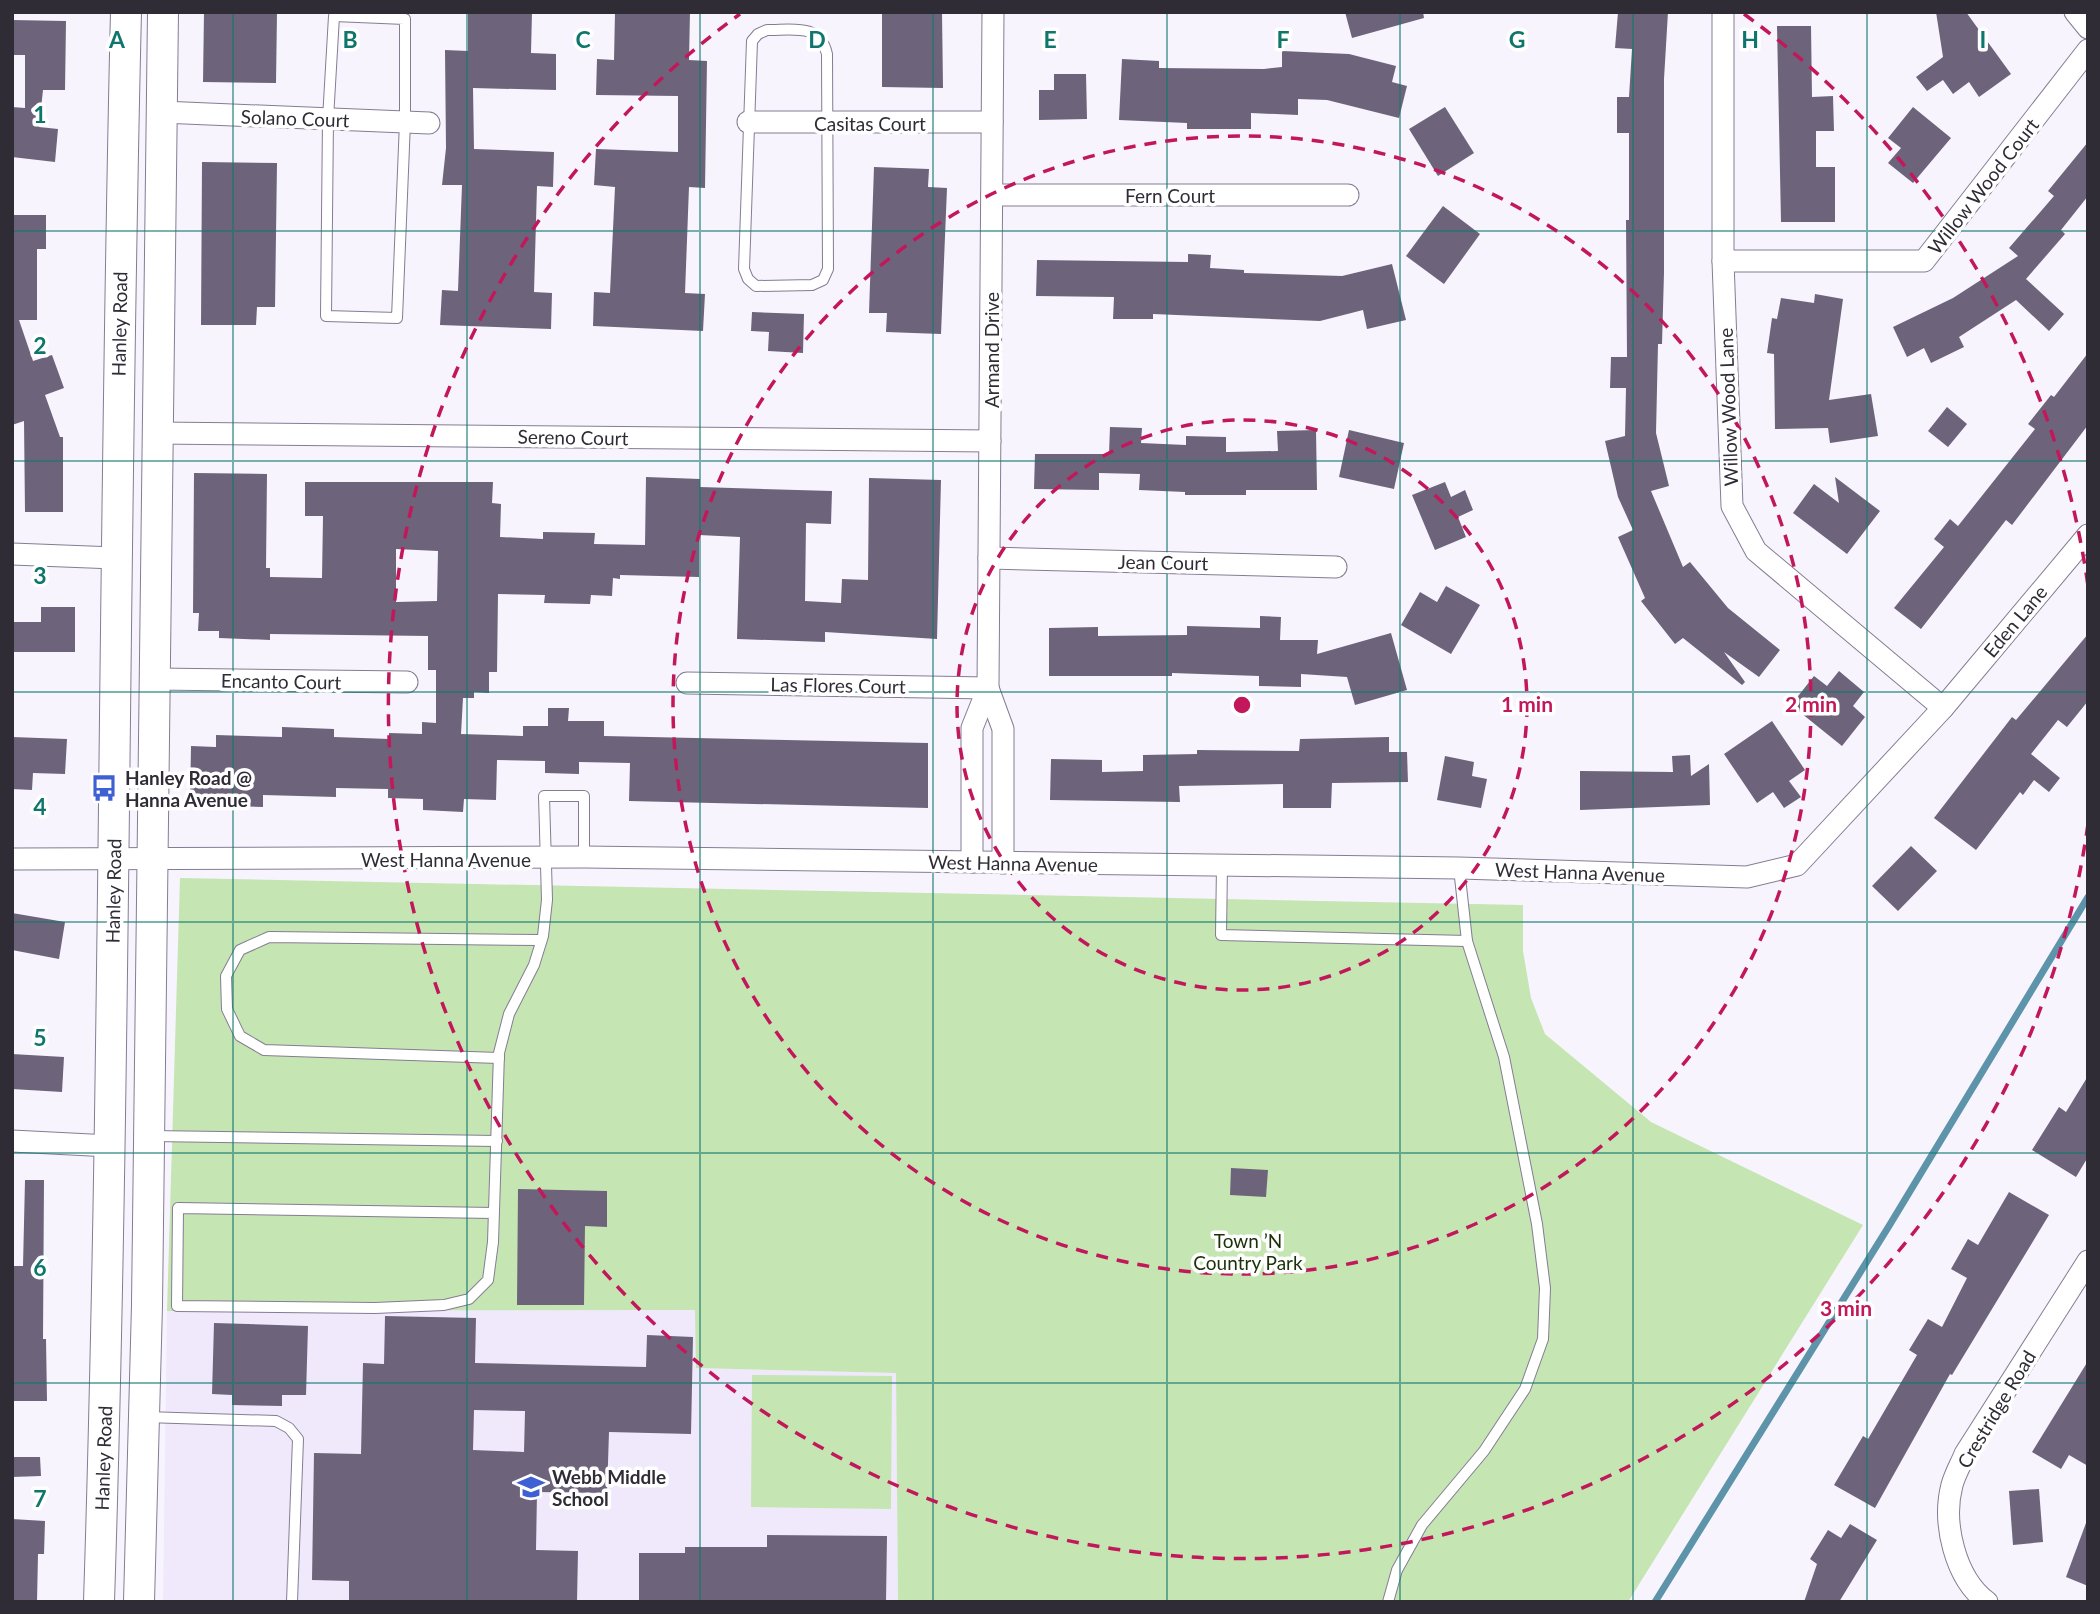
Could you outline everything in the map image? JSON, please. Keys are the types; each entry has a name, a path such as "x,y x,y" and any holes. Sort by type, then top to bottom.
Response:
{"main road":[{"name":"Hanley Road","path":"139,1602 156,679 156,433 163,12"},
{"name":"Hanley Road","path":"99,1602 110,1146 115,558 126,13"},
{"path":"122,168 161,112 142,77 126,13"},
{"path":"103,1465 143,1417"},
{"path":"101,1540 110,1602"}],"street":[{"name":"Armand Drive","path":"993,12 988,688 1003,729 1003,863"},
{"name":"Willow Wood Lane","path":"1723,12 1723,261 1732,506 1756,551 1943,708"},
{"path":"2075,12 2088,28"},
{"name":"Willow Wood Court","path":"1723,261 1924,261 2088,50"},
{"name":"Solano Court","path":"161,112 429,124"},
{"name":"Casitas Court","path":"748,122 992,122"},
{"name":"Fern Court","path":"992,195 1348,195"},
{"name":"Sereno Court","path":"156,433 990,441"},
{"name":"Eden Lane","path":"1943,708 2088,535"},
{"path":"12,554 115,558"},
{"name":"Jean Court","path":"989,558 1336,567"},
{"name":"Encanto Court","path":"156,679 407,682"},
{"name":"Las Flores Court","path":"687,683 988,688"},
{"name":"Armand Drive","path":"972,863 972,728 988,688"},
{"name":"West Hanna Avenue","path":"12,859 153,861 584,857 1459,868 1747,877 1797,865 1943,708"},
{"path":"12,1141 110,1146"},
{"name":"Crestridge Road","path":"1984,1601 1961,1570 1949,1525 1951,1486 1965,1454 2088,1261"}],"lane":[{"path":"334,16 405,19 405,122 397,317 326,316 328,119 334,16"},
{"path":"767,30 811,30 821,37 827,54 828,123 828,269 823,280 812,285 757,286 748,279 744,269 752,41 758,34 767,30"},
{"path":"494,1213 178,1208 177,1306 375,1308 444,1305 469,1299 488,1280 494,1213 499,1058 509,1014 534,965 547,900 544,796 584,796 584,857"},
{"path":"1222,865 1221,935 1467,941"},
{"path":"1388,1602 1397,1570 1422,1525 1484,1451 1525,1389 1543,1339 1545,1288 1537,1224 1504,1057 1467,941 1459,868"},
{"path":"499,1058 264,1050 240,1036 227,1009 226,976 240,950 269,937 541,940"},
{"path":"149,1136 497,1140"},
{"path":"143,1417 276,1421 289,1428 298,1439 292,1602"}],"shaded area":[{"name":"Webb Middle School","path":"696,1310 696,1368 896,1373 898,1602 163,1602 167,1311"}],"green space":[{"name":"Town ’N Country Park","path":"180,878 1523,905 1523,951 1531,998 1545,1034 1651,1122 1863,1225 1628,1602 898,1602 896,1373 696,1368 695,1310 167,1311"},
{"path":"752,1375 892,1376 891,1509 751,1507"}],"building":[{"path":"204,12 277,12 276,83 203,82"},
{"path":"468,12 532,12 531,53 556,54 556,90 473,88 474,149 554,152 553,187 537,186 534,292 552,293 551,329 440,325 442,290 458,291 462,185 442,185 446,148 445,50 468,51"},
{"path":"615,12 690,12 689,60 707,61 705,188 689,187 685,293 705,294 703,331 593,326 594,292 610,293 615,187 594,185 596,149 678,152 678,96 596,95 597,59 614,60"},
{"path":"882,12 942,12 943,88 882,87"},
{"path":"1345,12 1423,12 1424,18 1352,38"},
{"path":"1618,12 1668,12 1664,79 1662,344 1658,344 1656,433 1669,486 1651,491 1683,567 1690,562 1728,608 1780,650 1759,677 1724,652 1745,682 1742,685 1683,638 1675,644 1641,601 1645,598 1618,537 1633,530 1618,497 1605,441 1625,436 1626,388 1610,388 1611,357 1627,357 1626,220 1629,220 1629,133 1617,133 1617,97 1629,97 1632,49 1615,48"},
{"path":"1936,12 1966,12 2011,74 1979,97 1969,82 1953,94 1943,80 1927,91 1916,77 1943,57"},
{"path":"12,20 66,21 65,90 43,90 39,127 58,129 55,162 12,157 12,107 25,108 25,55 12,55"},
{"path":"1777,26 1811,26 1812,97 1833,96 1834,131 1816,131 1816,167 1835,167 1835,222 1781,222"},
{"path":"1282,51 1349,54 1396,66 1392,82 1407,86 1399,118 1327,100 1298,99 1298,115 1251,113 1251,129 1187,129 1187,123 1119,120 1122,59 1159,61 1159,68 1264,69 1282,67"},
{"path":"1054,74 1086,74 1087,119 1039,120 1039,90 1054,90"},
{"path":"1445,107 1474,153 1438,176 1409,129"},
{"path":"1913,107 1951,138 1913,183 1888,163 1901,148 1888,138"},
{"path":"2088,142 2088,196 2061,230 2065,234 2026,279 2064,314 2049,331 2016,300 1959,337 1964,347 1931,363 1924,348 1907,357 1893,327 1953,298 2018,256 2009,248 2054,196 2048,191"},
{"path":"202,162 277,163 275,307 257,307 256,325 201,325"},
{"path":"874,167 929,169 928,187 947,188 941,334 886,332 887,313 869,313"},
{"path":"1443,206 1480,234 1444,284 1406,256"},
{"path":"12,215 46,215 46,249 37,249 37,320 19,320 33,361 52,355 64,388 45,395 60,437 63,437 63,512 25,512 24,421 12,425"},
{"path":"1188,254 1211,255 1210,268 1244,270 1244,273 1342,276 1392,264 1406,320 1367,329 1363,310 1320,321 1153,314 1153,319 1113,319 1114,297 1036,296 1037,260 1188,262"},
{"path":"1815,294 1843,299 1829,400 1871,394 1878,436 1830,443 1828,428 1775,429 1774,354 1767,353 1772,318 1777,319 1781,298 1814,303"},
{"path":"752,312 804,314 803,353 768,351 769,332 751,331"},
{"path":"2088,353 2088,425 2012,525 2006,520 1921,629 1894,608 1944,547 1934,539 1950,519 1958,526 2035,429 2028,424 2051,395 2054,397"},
{"path":"1947,407 1967,424 1948,447 1928,431"},
{"path":"1110,427 1142,428 1141,443 1186,445 1186,436 1226,437 1226,452 1278,451 1277,431 1316,430 1317,490 1246,490 1246,495 1185,495 1185,492 1139,490 1140,474 1099,473 1099,490 1034,489 1035,454 1109,454"},
{"path":"1349,430 1404,443 1394,489 1339,477"},
{"path":"194,473 267,474 266,568 270,568 270,577 322,578 323,516 305,516 305,482 493,482 492,503 501,504 500,537 543,539 543,532 595,533 594,544 645,545 646,477 700,479 700,487 832,491 831,524 806,523 805,601 841,603 842,579 868,580 869,478 941,480 937,639 825,632 825,642 737,639 740,537 699,535 699,577 620,575 620,579 613,578 612,596 591,595 590,604 544,603 545,595 498,594 497,672 489,672 489,693 474,692 474,698 463,698 461,734 523,736 523,726 548,726 548,708 569,708 568,721 604,721 604,736 928,743 928,808 629,801 630,763 579,762 579,774 545,773 545,761 497,760 496,800 464,799 463,812 423,810 423,799 388,798 388,789 336,788 336,797 263,795 263,807 190,805 191,746 216,747 216,735 282,737 282,727 334,729 334,737 389,739 389,733 422,734 422,722 436,723 436,670 428,670 428,636 270,634 270,640 219,638 219,631 198,631 199,613 193,613","holes":["396,549 438,551 437,601 396,602"]},
{"path":"1835,477 1880,511 1847,554 1793,513 1814,484 1839,503"},
{"path":"1445,482 1451,497 1465,490 1473,510 1458,517 1466,537 1435,550 1412,495"},
{"path":"1446,586 1480,605 1451,654 1401,625 1420,592 1437,602"},
{"path":"41,607 75,607 75,652 12,652 12,622 41,622"},
{"path":"1260,616 1281,617 1280,640 1318,640 1317,654 1391,633 1407,690 1355,705 1347,677 1301,674 1301,687 1259,686 1259,676 1172,673 1172,676 1049,676 1049,628 1098,627 1098,636 1187,635 1187,626 1260,628"},
{"path":"2088,634 2088,701 2067,727 2058,720 2031,754 2060,778 2049,792 2034,780 2023,795 2020,792 1976,850 1934,818 2012,717 2016,720"},
{"path":"1839,671 1864,692 1853,706 1865,717 1842,746 1791,705 1814,676 1827,686"},
{"path":"1772,721 1805,770 1789,781 1801,797 1784,808 1773,792 1757,803 1724,754"},
{"path":"12,737 67,739 65,774 33,773 32,790 12,789"},
{"path":"1389,737 1389,752 1407,752 1408,782 1332,783 1331,808 1283,808 1283,784 1179,786 1180,802 1050,800 1051,759 1102,760 1102,772 1143,771 1143,755 1197,754 1197,750 1299,751 1300,739"},
{"path":"1690,755 1691,776 1709,764 1710,805 1580,810 1580,771 1673,772 1672,756"},
{"path":"1445,756 1474,762 1472,776 1487,779 1481,808 1437,800"},
{"path":"1911,846 1937,871 1898,911 1872,886"},
{"path":"12,913 65,922 59,959 12,950"},
{"path":"12,1054 64,1057 62,1092 12,1089"},
{"path":"2088,1076 2088,1157 2076,1177 2032,1150 2059,1107 2066,1112"},
{"path":"1231,1168 1268,1170 1266,1197 1230,1195"},
{"path":"25,1180 44,1180 43,1339 46,1339 47,1401 12,1401 12,1266 23,1266"},
{"path":"518,1189 607,1191 607,1227 585,1226 584,1305 517,1305"},
{"path":"2009,1192 2049,1215 1952,1375 1950,1374 1875,1508 1834,1485 1863,1436 1868,1439 1917,1355 1909,1350 1928,1319 1942,1327 1967,1278 1951,1269 1968,1239 1978,1245"},
{"path":"385,1316 476,1318 475,1363 646,1367 647,1335 693,1337 691,1434 609,1432 607,1493 537,1492 536,1550 578,1551 577,1602 349,1602 349,1581 312,1580 314,1453 361,1454 363,1363 384,1364","holes":["474,1410 525,1411 524,1452 473,1450"]},
{"path":"214,1323 308,1326 306,1395 282,1395 282,1406 232,1405 232,1395 212,1394"},
{"path":"2088,1361 2088,1466 2069,1455 2061,1469 2032,1452"},
{"path":"12,1457 40,1457 41,1476 12,1477"},
{"path":"2039,1489 2043,1542 2013,1545 2009,1491"},
{"path":"12,1519 45,1521 44,1554 38,1554 37,1602 12,1602"},
{"path":"2088,1523 2088,1586 2066,1577"},
{"path":"1850,1524 1877,1540 1839,1602 1804,1602 1817,1564 1810,1559 1828,1530 1841,1538"},
{"path":"767,1535 887,1536 886,1602 639,1602 639,1553 685,1553 685,1547 767,1547"}],"waterway":[{"path":"1655,1602 1889,1226 2088,897"}],"place":[{"name":"Hanley Road @ Hanna Avenue","path":"104,788"},
{"name":"Webb Middle School","path":"531,1487"}]}
